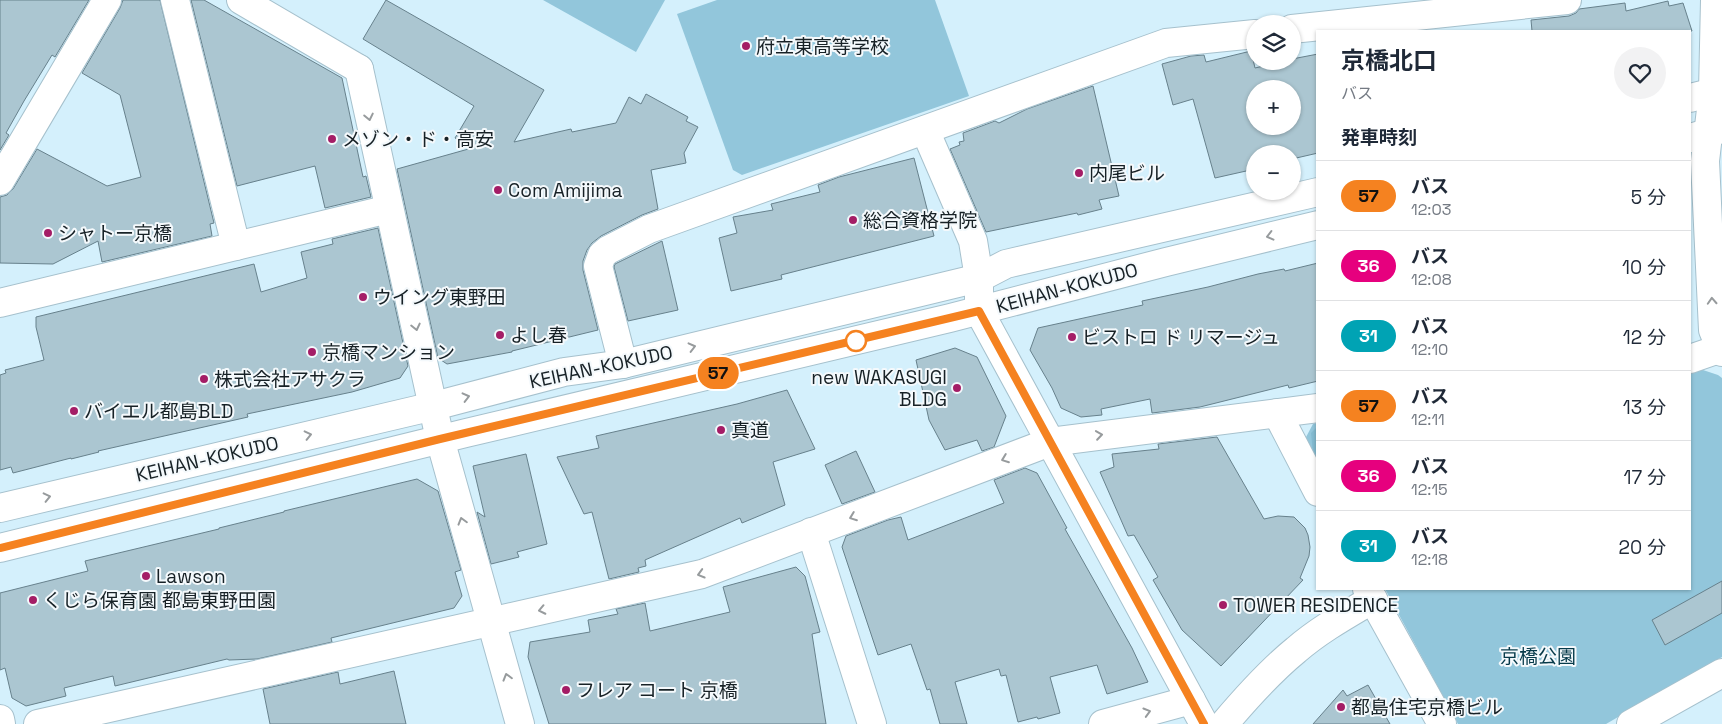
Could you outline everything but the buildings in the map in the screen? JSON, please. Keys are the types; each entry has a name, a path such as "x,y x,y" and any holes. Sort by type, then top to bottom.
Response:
{"main road":[{"path":"0,181 107,0"},
{"path":"175,0 236,246"},
{"path":"241,0 358,69 440,439 520,724"},
{"path":"1301,29 1567,0"},
{"path":"1691,360 1721,350 1713,330 1705,160 1715,0"},
{"path":"623,364 598,266 602,255 608,250 649,229 1166,43 1246,35"},
{"path":"925,130 972,241 979,278 979,311 1204,724"},
{"name":"KEIHAN-KOKUDO","path":"0,508 434,406 564,372 623,364 979,278 1006,264 1316,192"},
{"path":"0,303 389,209"},
{"name":"KEIHAN-KOKUDO","path":"0,548 440,439 979,311 1166,262 1316,225"},
{"path":"38,724 702,574 1050,442 1316,408"},
{"path":"1277,413 1316,488"},
{"path":"811,532 872,724"},
{"path":"1224,724 1251,692 1296,649 1370,594 1442,724"},
{"path":"1631,724 1722,673"},
{"path":"1103,724 1191,700"},
{"path":"0,719 1,724"}],"green space":[{"path":"543,0 665,0 636,52"},
{"path":"717,0 935,0 969,96 742,175 733,170 677,14"},
{"name":"京橋公園","path":"1700,369 1722,378 1722,657 1606,724 1458,724 1386,590 1691,590 1691,370"},
{"path":"1316,423 1316,460 1305,439 1313,424"}],"shaded area":[{"path":"1316,428 1316,458 1313,453 1311,433"}],"bus line":[{"name":"57","path":"0,548 440,439 979,311 1204,724"}],"place":[{"name":"府立東高等学校","path":"746,46"},
{"name":"メゾン・ド・高安","path":"332,139"},
{"name":"内尾ビル","path":"1079,173"},
{"name":"Com Amijima","path":"498,190"},
{"name":"総合資格学院","path":"853,220"},
{"name":"シャトー京橋","path":"48,233"},
{"name":"ウイング東野田","path":"363,297"},
{"name":"よし春","path":"500,335"},
{"name":"ビストロ ド リマージュ","path":"1072,337"},
{"name":"京橋マンション","path":"312,352"},
{"name":"株式会社アサクラ","path":"204,379"},
{"name":"new WAKASUGI BLDG","path":"957,388"},
{"name":"バイエル都島BLD","path":"74,411"},
{"name":"真道","path":"721,430"},
{"name":"Lawson","path":"146,576"},
{"name":"くじら保育園 都島東野田園","path":"33,600"},
{"name":"TOWER RESIDENCE","path":"1223,605"},
{"name":"フレア コート 京橋","path":"566,690"},
{"name":"都島住宅京橋ビル","path":"1341,707"}]}
